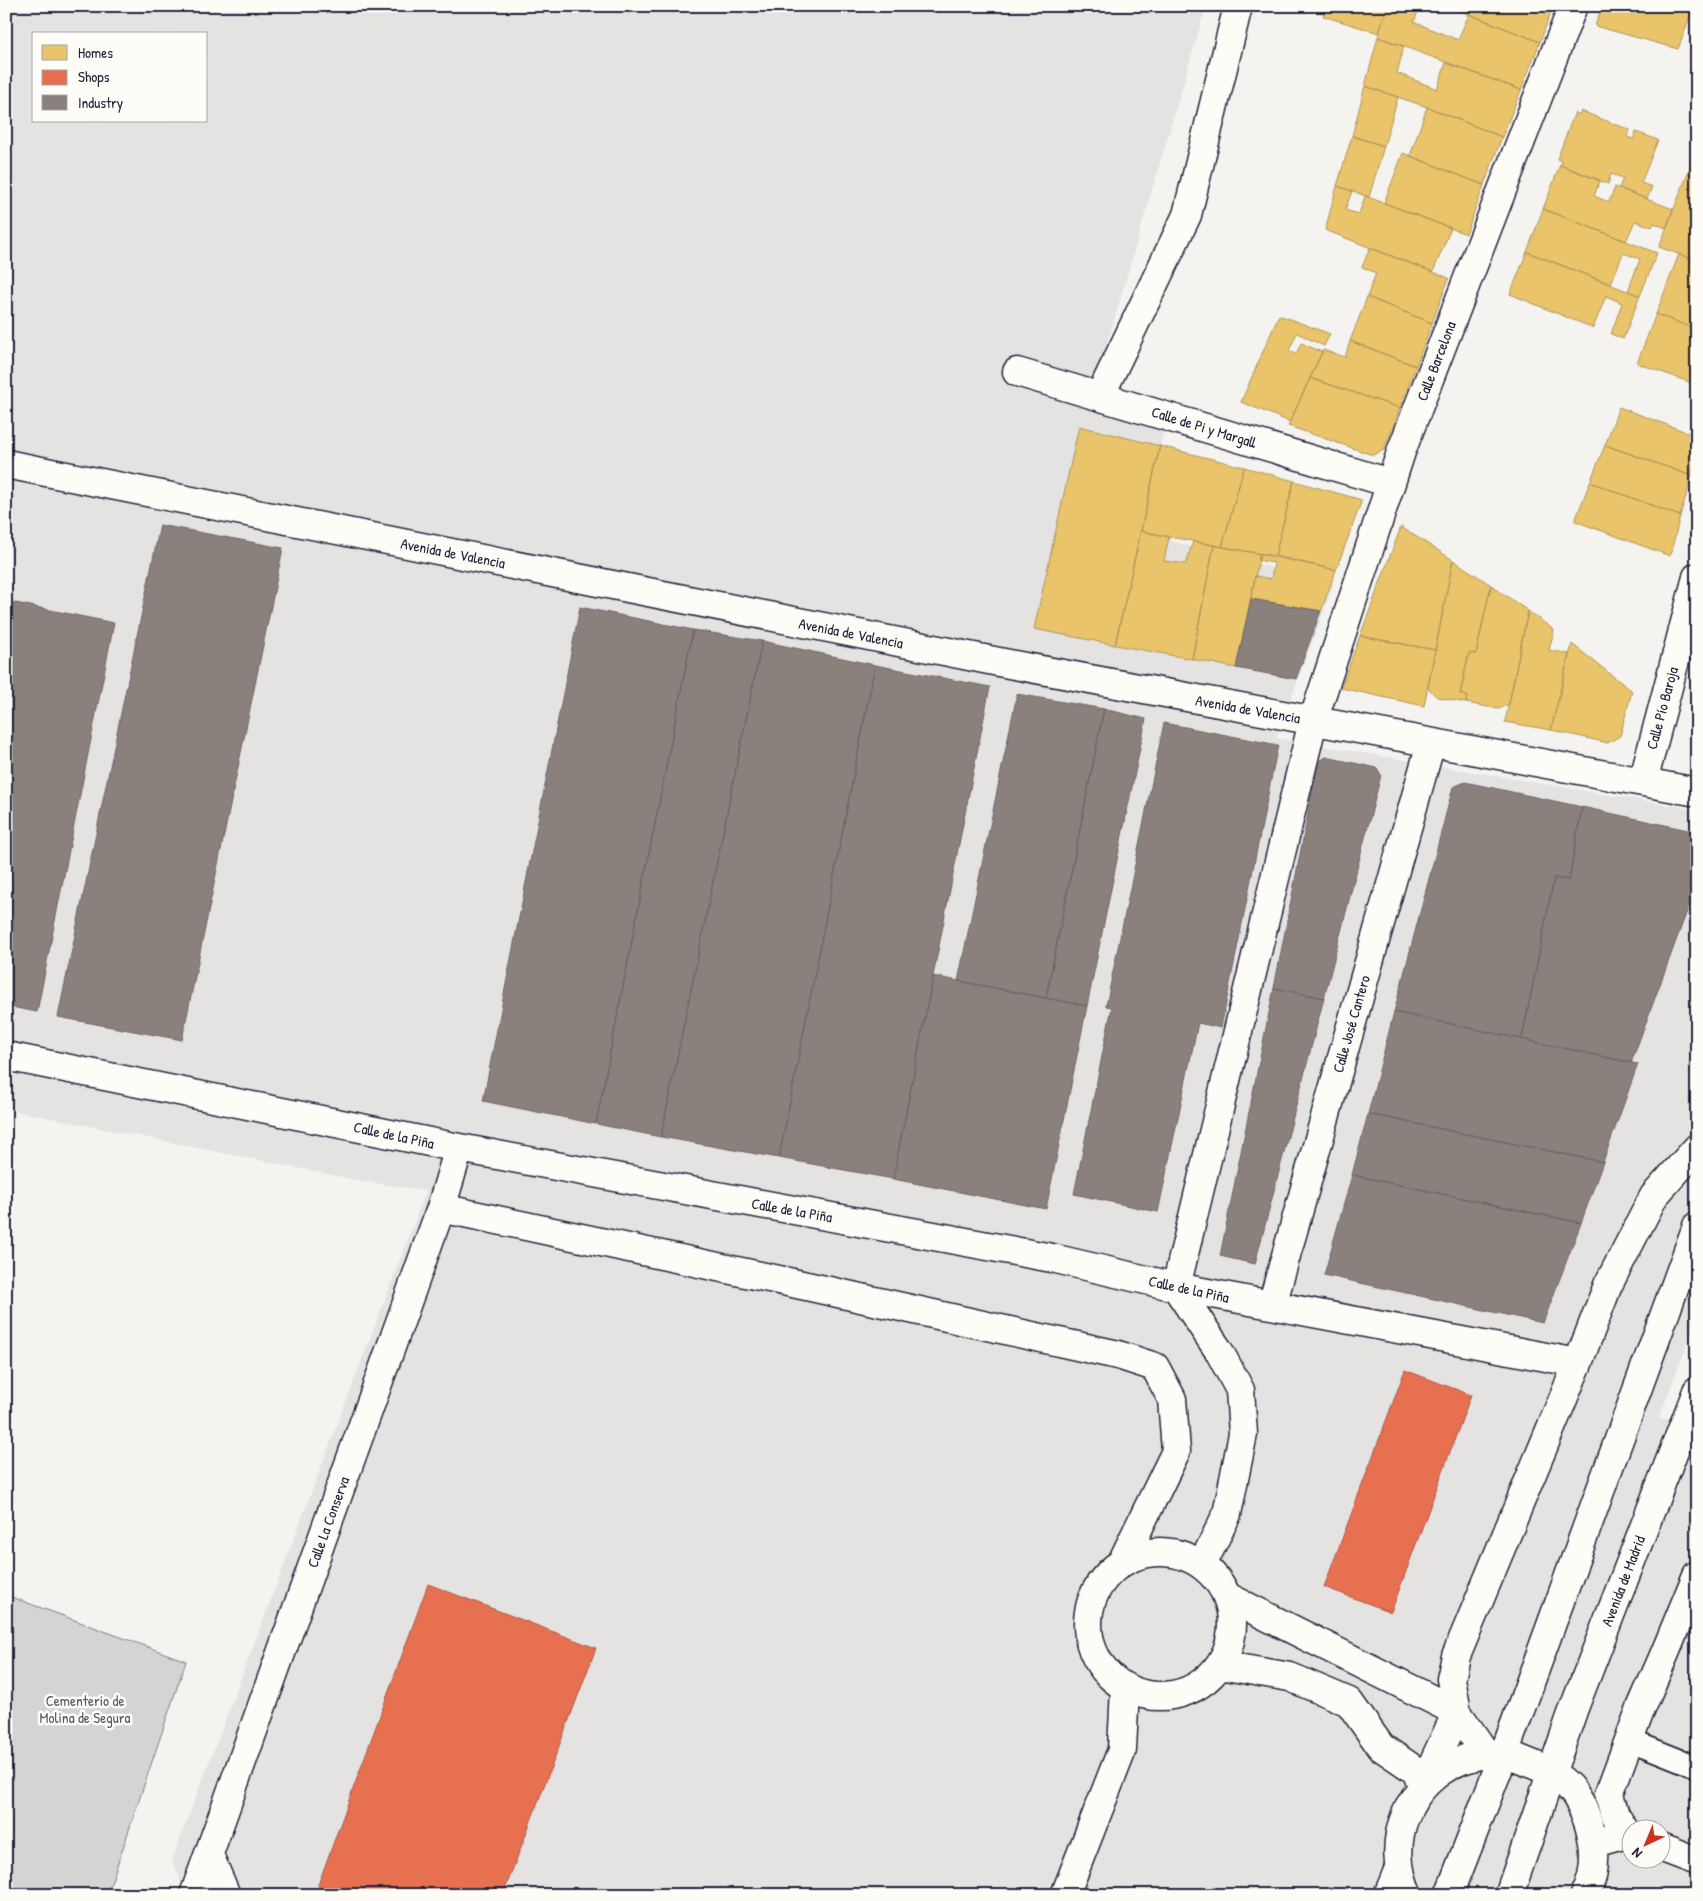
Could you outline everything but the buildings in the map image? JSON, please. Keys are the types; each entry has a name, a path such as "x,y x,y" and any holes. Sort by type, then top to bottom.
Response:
{"street":[{"path":"1100,396 1187,215 1238,6"},
{"name":"Calle Barcelona","path":"1176,1287 1313,721 1390,483 1573,6"},
{"name":"Calle de Pi y Margall","path":"1017,372 1390,483"},
{"name":"Avenida de Valencia","path":"6,464 994,662 1697,792"},
{"name":"Calle Pío Baroja","path":"1643,782 1697,577"},
{"name":"Calle José Cantero","path":"1272,1305 1431,743"},
{"name":"Calle de la Piña","path":"6,1056 459,1148 1042,1256 1176,1287 1578,1363"},
{"name":"Calle La Conserva","path":"194,1895 442,1208 459,1148"},
{"path":"1423,1785 1457,1712 1451,1678 1456,1656 1578,1363 1608,1285 1654,1196 1697,1148"},
{"path":"442,1208 1118,1355 1155,1366 1172,1399 1176,1451 1122,1562"},
{"path":"1448,1895 1495,1754 1697,1226"},
{"path":"1176,1287 1219,1351 1240,1390 1243,1434 1227,1514 1202,1565"},
{"name":"Avenida de Madrid","path":"1509,1895 1574,1708 1697,1391"},
{"path":"1162,1551 1183,1555 1202,1565 1217,1579 1228,1598 1233,1621 1231,1644 1220,1665 1209,1678 1194,1688 1177,1695 1160,1697 1142,1694 1125,1688 1105,1672 1092,1651 1087,1626 1091,1601 1103,1579 1122,1562 1141,1554 1162,1551"},
{"path":"1620,1821 1609,1794 1629,1740 1697,1575"},
{"path":"1228,1598 1457,1712 1495,1754"},
{"path":"1220,1665 1290,1677 1349,1702 1381,1747 1415,1770 1423,1785"},
{"path":"1066,1895 1122,1750 1125,1688"},
{"path":"1408,1895 1399,1868 1397,1850 1399,1832 1412,1800 1423,1785 1436,1773 1452,1764 1469,1758 1495,1754 1551,1771 1570,1788 1584,1808 1595,1842 1592,1875 1585,1895"},
{"path":"1595,1842 1620,1837"},
{"path":"1670,1851 1697,1861"},
{"path":"209,1855 226,1895"},
{"path":"1388,1895 1399,1868"}],"lane":[{"path":"1629,1740 1697,1767"}],"shaded area":[{"path":"6,6 1206,6 1097,378 1170,402 1140,533 1334,584 1276,738 1697,810 1697,1318 1659,1418 1697,1425 1697,1895 187,1895 172,1860 426,1191 356,1180 6,1109"}],"green space":[{"name":"Cementerio de Molina de Segura","path":"6,1595 186,1661 107,1895 6,1895"}]}
